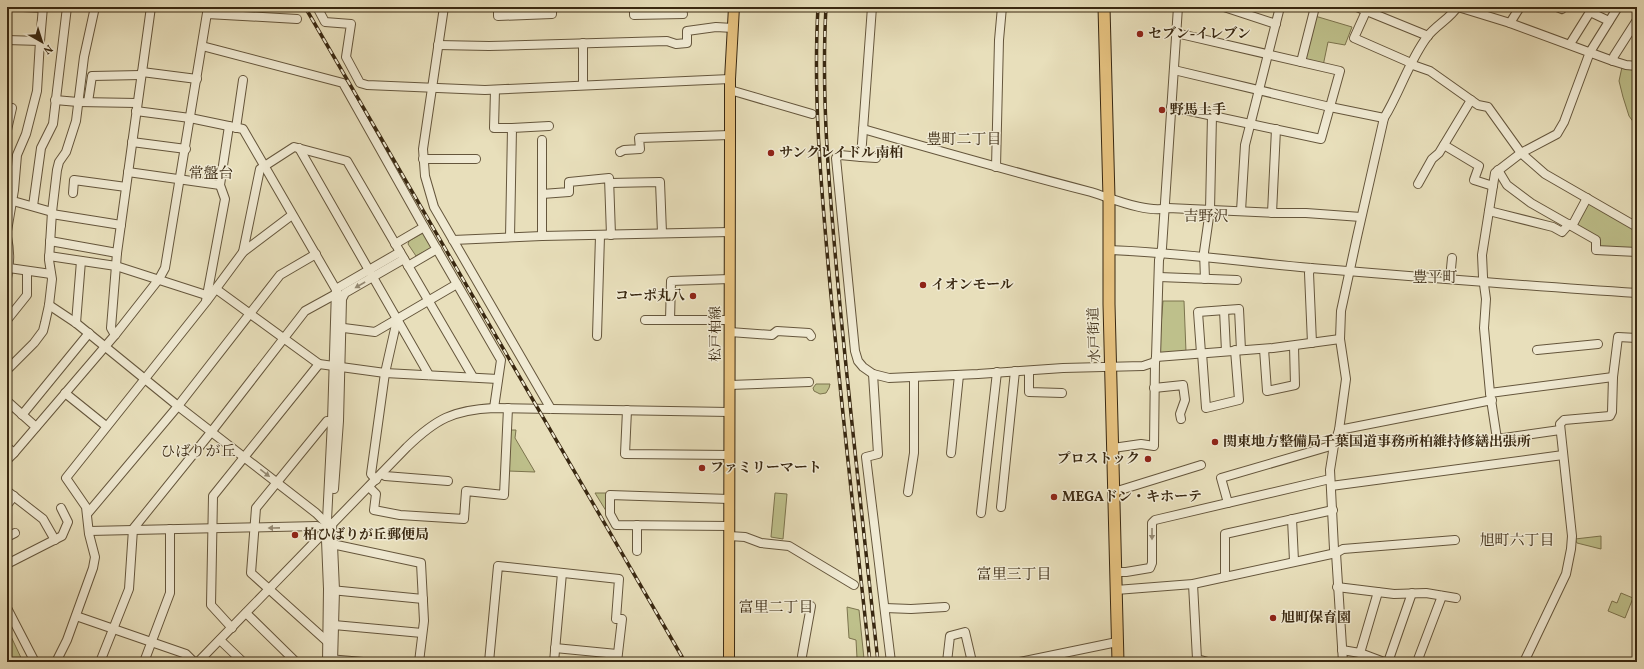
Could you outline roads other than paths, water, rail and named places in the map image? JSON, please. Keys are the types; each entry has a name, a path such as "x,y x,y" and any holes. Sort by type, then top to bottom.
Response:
{"highway":[{"name":"水戸街道","path":"1104,7 1118,662"}],"main road":[{"name":"松戸柏線","path":"729,662 730,79 734,7"}],"street":[{"path":"8,227 17,155 26,134 37,91 43,8 23,7"},
{"path":"33,206 40,148 52,124 67,7"},
{"path":"7,366 9,368 34,343 43,331 49,305 51,274 49,256 50,241 59,162 66,152 76,121 84,57 94,7"},
{"path":"115,335 111,328 117,253 151,7"},
{"path":"317,7 325,22 351,24 346,57 360,83 366,85 495,90 730,79"},
{"path":"444,7 425,131 423,159 430,198 551,408"},
{"path":"498,7 498,16 552,14 552,7 560,7"},
{"path":"634,7 634,15 683,14"},
{"path":"860,157 872,7"},
{"path":"996,167 999,40 1002,7"},
{"path":"1113,448 1141,444 1154,446 1154,388 1160,253 1178,7"},
{"path":"1224,7 1276,24"},
{"path":"1242,211 1245,145 1252,124 1280,7"},
{"path":"1301,62 1315,7"},
{"path":"1357,7 1367,8 1428,36"},
{"path":"1343,662 1336,553 1334,549 1331,482 1331,460 1339,430 1346,379 1340,339 1341,311 1384,118 1394,101 1411,64 1428,36 1457,7 1469,9 1510,23 1613,61 1626,65 1637,66"},
{"path":"1510,23 1520,7"},
{"path":"1558,7 1562,10 1563,7"},
{"path":"1560,430 1497,439 1484,328 1486,298 1482,255 1495,173 1521,153 1557,134 1562,127 1590,52 1618,7"},
{"path":"1367,8 1354,38 1430,71 1478,105 1488,107 1521,153 1545,174 1637,227"},
{"path":"7,460 115,335 165,268 208,10 297,19"},
{"path":"1570,44 1590,12 1609,21"},
{"path":"1613,61 1614,56 1637,20"},
{"path":"438,45 489,46 667,41 676,44 687,43 687,31 716,27 733,28"},
{"path":"1171,107 1321,139 1340,71 1176,33"},
{"path":"7,40 40,41"},
{"path":"583,43 583,85"},
{"path":"202,46 343,83 501,360 494,408"},
{"path":"1174,70 1330,107 1384,118"},
{"path":"88,102 92,76 142,74 197,80"},
{"path":"206,298 225,199 220,185 243,80"},
{"path":"495,90 494,128 549,126"},
{"path":"730,90 812,114"},
{"path":"56,100 137,107 243,129 338,294 336,421 328,526 334,625 330,645"},
{"path":"1418,184 1432,159 1439,153 1471,100"},
{"path":"7,108 12,108 7,130"},
{"path":"1205,279 1204,257 1210,210 1212,115"},
{"path":"510,237 512,128"},
{"path":"863,128 996,167 1153,209 1306,213 1361,217"},
{"path":"1272,213 1276,129"},
{"path":"620,152 624,150 640,149 640,138 730,135"},
{"path":"542,140 542,236"},
{"path":"132,142 186,149"},
{"path":"1444,145 1479,166 1474,180 1493,186"},
{"path":"243,252 260,169 294,147 347,160 473,377"},
{"path":"299,148 429,375"},
{"path":"876,158 840,155 836,158 855,351 858,361 863,367 873,374 889,378 1144,366 1156,360 1201,353 1294,346 1340,339"},
{"path":"423,159 476,159"},
{"path":"1498,170 1507,185 1525,199 1596,240 1596,250 1637,252"},
{"path":"128,172 220,185"},
{"path":"542,194 569,192 570,182 609,178 611,235"},
{"path":"73,193 74,180 126,187"},
{"path":"610,183 660,182 662,233"},
{"path":"1489,211 1554,227 1562,232 1570,225 1587,198"},
{"path":"11,201 33,206 52,213 121,225"},
{"path":"56,662 67,640 76,616 93,568 95,557 89,531 88,513 86,507 66,478 206,298 216,289 243,252 292,215"},
{"path":"395,244 424,227"},
{"path":"453,240 542,236 600,236 730,232"},
{"path":"597,336 600,236"},
{"path":"7,238 9,248 9,268 7,278"},
{"path":"50,241 117,253"},
{"path":"100,662 129,589 133,529 212,431 305,311 338,294 371,273 404,259 437,250"},
{"path":"1108,250 1160,253 1310,268 1637,293"},
{"path":"88,513 178,406 280,276 316,254"},
{"path":"49,256 116,266 158,279 206,298"},
{"path":"1450,279 1452,258"},
{"path":"76,323 81,261"},
{"path":"9,268 51,274"},
{"path":"1310,268 1312,343"},
{"path":"7,320 26,295 27,271"},
{"path":"338,294 345,293 371,273"},
{"path":"1159,277 1237,280"},
{"path":"670,320 671,281 730,279"},
{"path":"338,327 375,332 458,284"},
{"path":"216,289 319,364 385,373 498,379"},
{"path":"49,305 89,333 178,406 316,513 328,526 332,544 330,660 363,662"},
{"path":"1224,310 1234,350 1239,400 1206,408 1198,312 1224,310 1238,309 1234,350"},
{"path":"376,480 371,474 385,373 397,320"},
{"path":"645,320 730,320"},
{"path":"730,332 772,335 777,331 808,333 811,336"},
{"path":"22,415 89,333"},
{"path":"1524,662 1564,580 1569,562 1572,536 1560,424 1564,420 1610,416 1612,412 1613,378 1618,336 1637,338"},
{"path":"1537,350 1598,344"},
{"path":"1264,349 1267,391 1295,385 1294,346"},
{"path":"232,628 211,606 211,529 213,496 319,364"},
{"path":"1001,508 1015,371"},
{"path":"1029,371 1029,392 1062,393"},
{"path":"981,513 997,372"},
{"path":"873,374 878,454 866,456 891,662"},
{"path":"951,453 959,375"},
{"path":"908,492 914,453 914,377"},
{"path":"1339,430 1491,396 1613,378"},
{"path":"730,385 809,382"},
{"path":"1154,388 1183,385 1185,400 1180,414 1181,419"},
{"path":"66,393 106,426"},
{"path":"8,403 36,427"},
{"path":"198,662 269,590 328,526 420,435 440,420 464,411 494,408 729,412"},
{"path":"369,487 376,494 374,510 400,515 464,519 466,491 504,495 508,408"},
{"path":"627,410 625,454 730,455"},
{"path":"330,645 251,573 256,508 327,421 336,421"},
{"path":"1228,503 1221,478 1334,445"},
{"path":"7,447 14,453"},
{"path":"1115,572 1126,572 1150,568 1152,563 1152,523 1155,520 1169,516 1331,482 1563,455"},
{"path":"1114,492 1201,465"},
{"path":"382,473 385,476 448,481"},
{"path":"7,491 44,519 55,540"},
{"path":"729,499 610,495 610,514 616,525 729,530 761,543 789,546 854,585"},
{"path":"7,505 14,496"},
{"path":"7,564 62,536 68,522 61,508"},
{"path":"1225,577 1225,534 1333,510"},
{"path":"1292,519 1294,561"},
{"path":"636,551 637,525"},
{"path":"89,531 328,526"},
{"path":"144,662 170,593 170,529"},
{"path":"1116,590 1193,584 1336,553 1338,550 1350,548 1455,540"},
{"path":"332,544 421,564 423,599 419,662"},
{"path":"489,662 498,566 619,579 616,619 622,620 617,658 555,648"},
{"path":"554,662 562,572"},
{"path":"1193,584 1197,659 1208,662"},
{"path":"1337,587 1394,594 1426,593 1456,598"},
{"path":"332,590 423,599"},
{"path":"1360,653 1378,592"},
{"path":"1388,662 1412,593"},
{"path":"1417,662 1442,596"},
{"path":"802,656 811,606"},
{"path":"885,608 911,609 944,607"},
{"path":"7,608 35,662"},
{"path":"246,613 296,662"},
{"path":"76,616 186,654 194,662"},
{"path":"334,625 422,633"},
{"path":"947,662 950,636 965,632 972,662"},
{"path":"220,640 243,662"},
{"path":"1020,662 1117,642"},
{"path":"1342,650 1360,653 1384,662"}],"railway":[{"path":"305,7 685,662"},
{"path":"818,7 816,74 823,208 838,371 870,662"},
{"path":"826,7 824,74 831,208 846,371 878,662"}],"place":[{"name":"セブン-イレブン","path":"1140,34"},
{"name":"野馬土手","path":"1162,110"},
{"name":"サンクレイドル南柏","path":"771,153"},
{"name":"イオンモール","path":"923,285"},
{"name":"コーポ丸八","path":"693,296"},
{"name":"関東地方整備局千葉国道事務所柏維持修繕出張所","path":"1215,442"},
{"name":"プロストック","path":"1148,459"},
{"name":"ファミリーマート","path":"702,468"},
{"name":"MEGAドン・キホーテ","path":"1054,497"},
{"name":"柏ひばりが丘郵便局","path":"295,535"},
{"name":"旭町保育園","path":"1273,618"}],"district":[{"name":"豊町二丁目","path":"964,140"},
{"name":"常盤台","path":"211,174"},
{"name":"吉野沢","path":"1206,217"},
{"name":"豊平町","path":"1435,278"},
{"name":"ひばりが丘","path":"198,452"},
{"name":"旭町六丁目","path":"1517,541"},
{"name":"富里三丁目","path":"1014,575"},
{"name":"富里二丁目","path":"776,608"}]}
